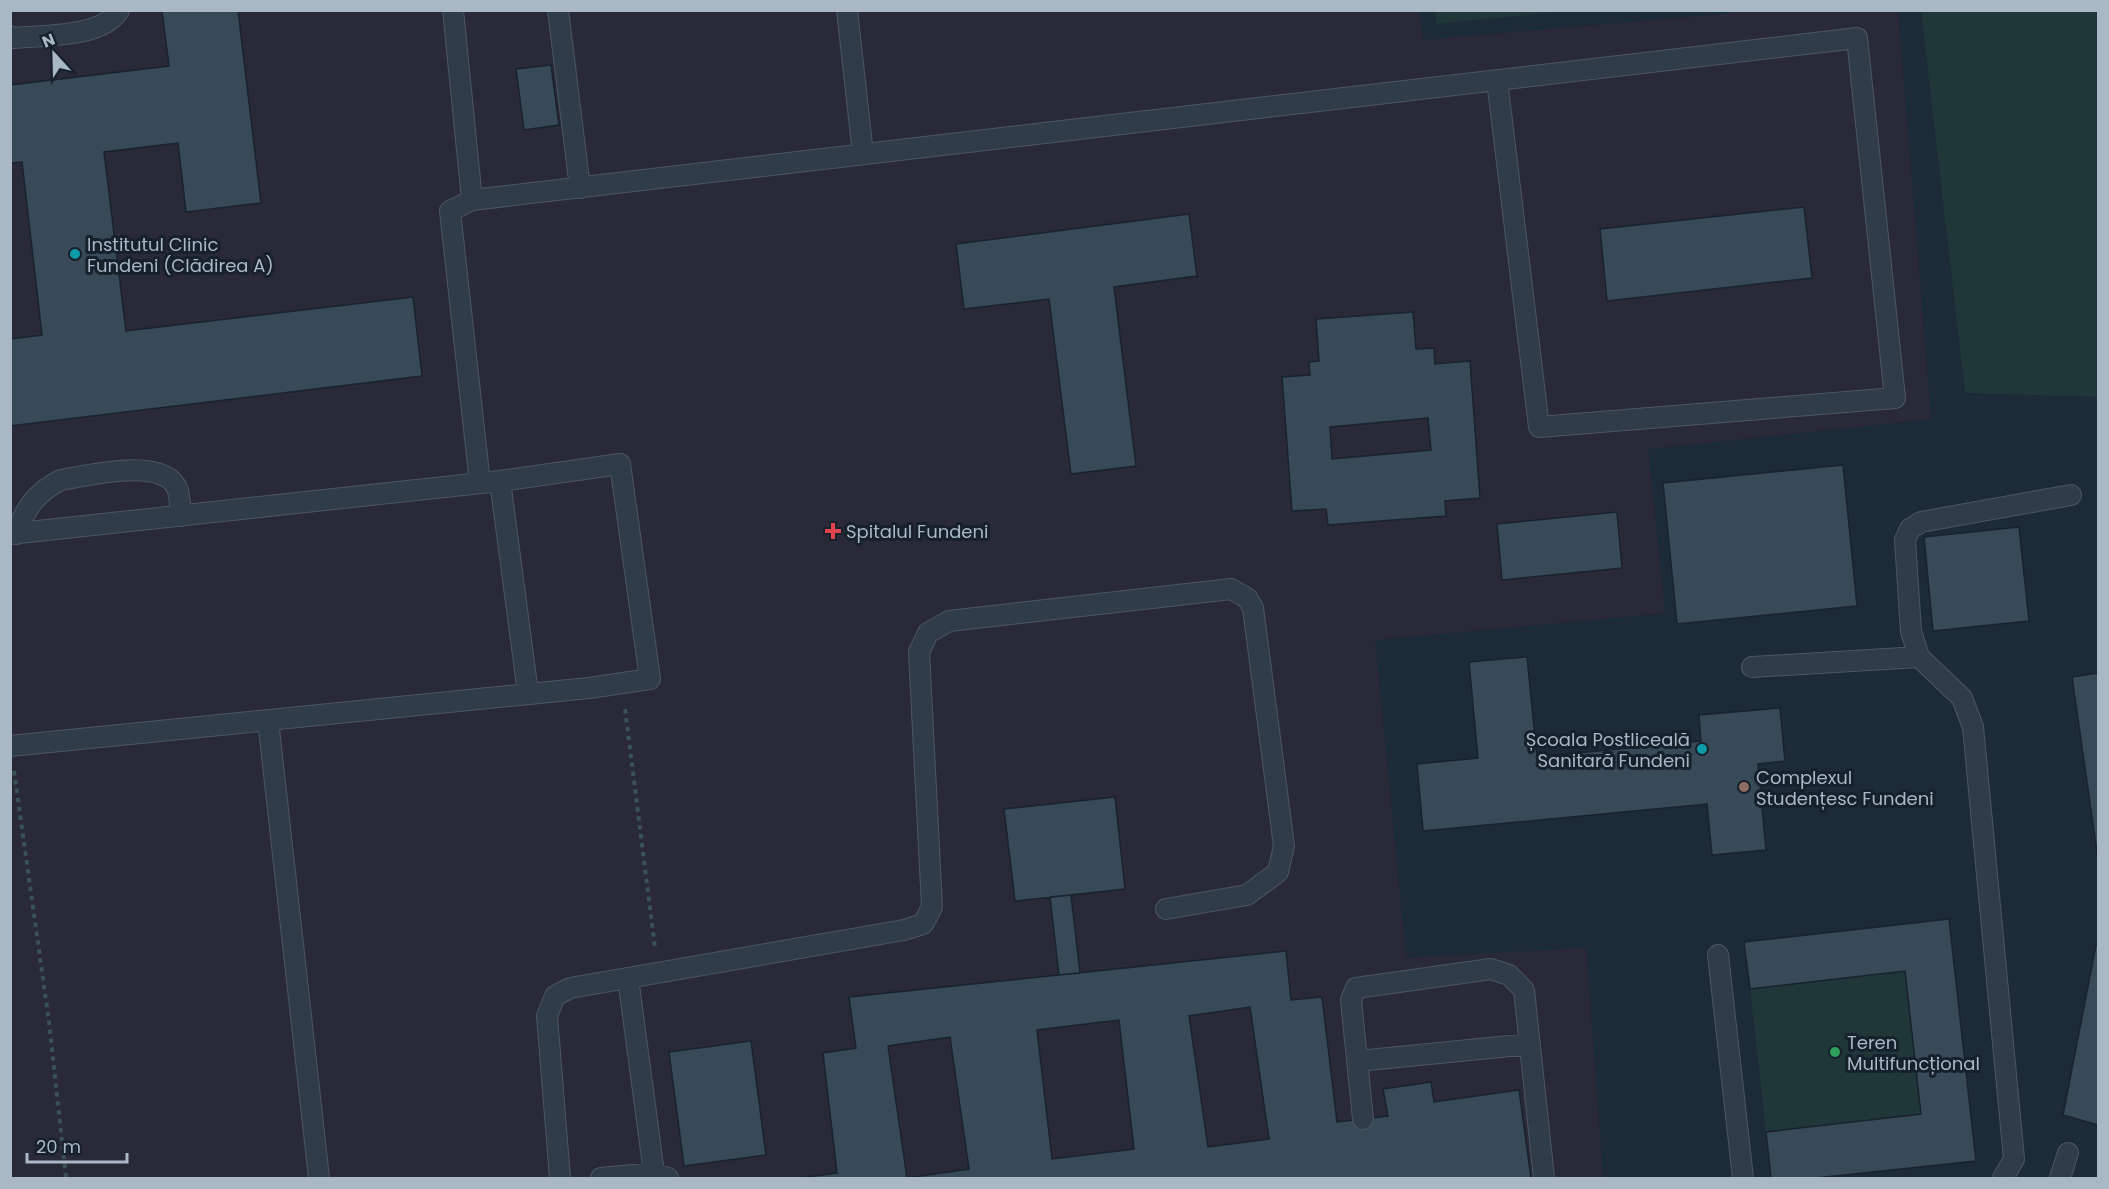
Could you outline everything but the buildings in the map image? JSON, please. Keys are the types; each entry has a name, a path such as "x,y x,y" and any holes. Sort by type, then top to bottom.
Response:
{"lane":[{"path":"10,36 13,38 97,29 115,17 119,10"},
{"path":"453,10 472,200"},
{"path":"558,10 580,188"},
{"path":"847,10 863,154"},
{"path":"480,483 450,211 472,200 580,188 863,154 1497,80 1857,38 1895,398 1539,427 1497,80"},
{"path":"10,746 589,688 650,679 620,464 500,481 13,534"},
{"path":"13,534 24,513 40,492 51,485 61,480 127,470 143,470 168,478 177,487 181,516"},
{"path":"500,481 528,693"},
{"path":"2003,1179 2014,1159 1972,727 1962,698 1919,657 1910,619 1905,540 1910,529 1921,522 2071,495"},
{"path":"560,1179 547,1016 555,996 570,988 904,930 923,924 932,907 919,652 928,633 949,621 1231,589 1247,598 1253,608 1284,846 1278,872 1247,895 1166,909"},
{"path":"1752,667 1919,657"},
{"path":"268,720 320,1179"},
{"path":"1718,955 1743,1179"},
{"path":"1363,1119 1351,1000 1356,988 1491,969 1509,975 1524,990 1544,1179"},
{"path":"601,1179 661,1176 628,978"},
{"path":"1358,1061 1530,1044"},
{"path":"2060,1179 2068,1153"}],"path":[{"path":"589,688 626,708 658,973"},
{"path":"14,770 49,1022 66,1179"}],"shaded area":[{"name":"Spitalul Fundeni","path":"1419,10 1423,40 1758,11 1898,11 1931,419 1648,449 1665,613 1375,640 1406,958 1586,948 1603,1178 11,1178 10,11"}],"green space":[{"path":"1435,10 1566,11 1436,24"},
{"path":"1921,11 2098,11 2098,397 1965,393"},
{"name":"Teren Multifuncțional","path":"1905,971 1921,1114 1766,1132 1750,989"}],"place":[{"name":"Institutul Clinic Fundeni (Clădirea A)","path":"75,254"},
{"name":"Spitalul Fundeni","path":"833,531"},
{"name":"Școala Postliceală Sanitară Fundeni","path":"1702,749"},
{"name":"Complexul Studențesc Fundeni","path":"1744,787"},
{"name":"Teren Multifuncțional","path":"1835,1052"}]}
